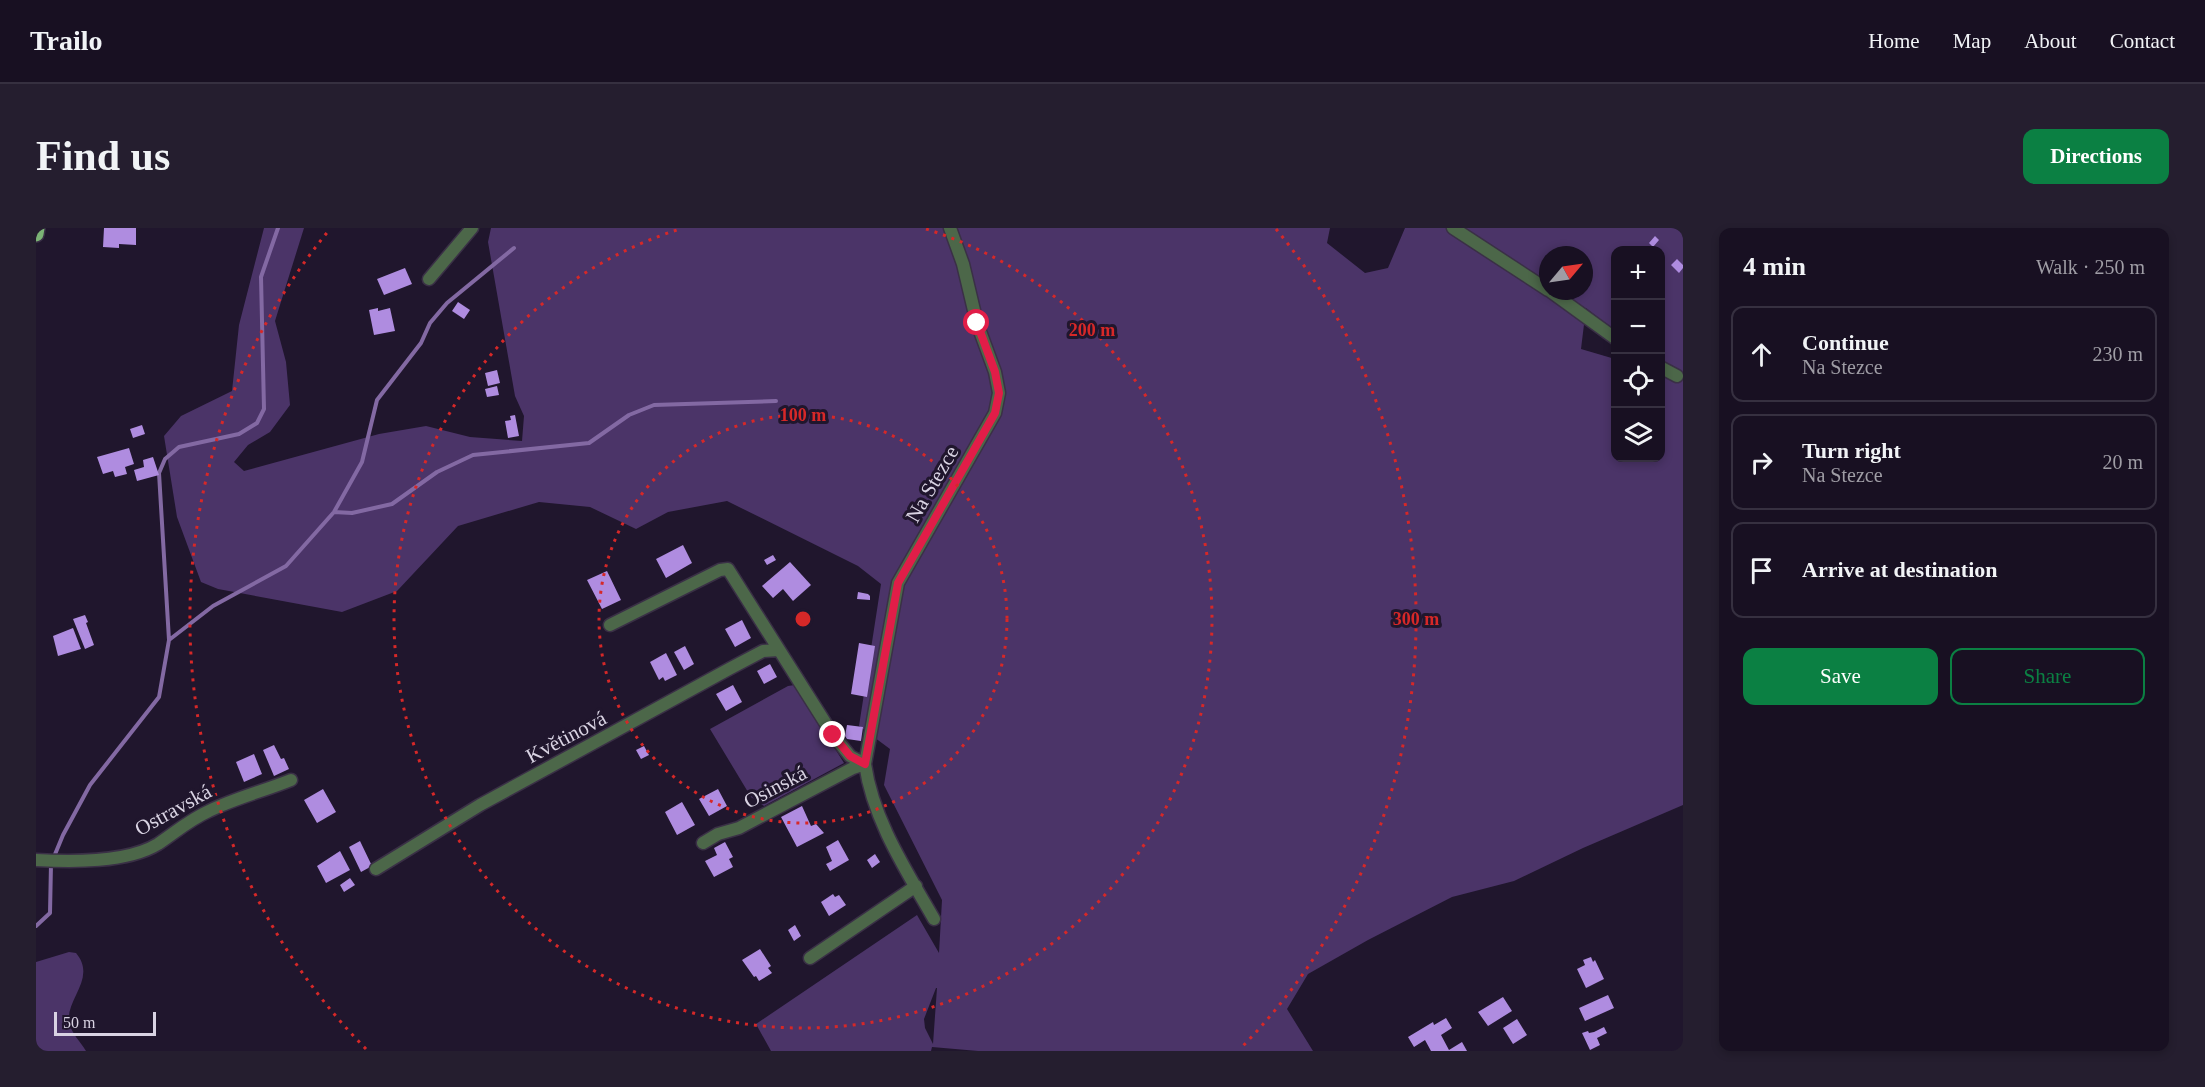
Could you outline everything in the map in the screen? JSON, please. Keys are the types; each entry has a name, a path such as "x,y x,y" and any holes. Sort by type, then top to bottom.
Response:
{"main road":[{"path":"36,234 37,228"}],"street":[{"path":"429,279 472,228"},
{"name":"Na Stezce","path":"934,919 879,816 869,789 865,764 898,583 995,413 999,393 995,372 977,323 963,264 950,228"},
{"path":"1453,228 1539,284"},
{"path":"1563,300 1611,335"},
{"path":"1665,370 1677,376"},
{"path":"610,625 725,568 728,569 842,748 850,756 865,764"},
{"name":"Květinová","path":"376,869 480,805 729,669 763,651 779,650"},
{"name":"Osinská","path":"703,843 718,834 739,828 853,768 865,764"},
{"name":"Ostravská","path":"36,860 97,860 141,852 158,844 188,821 212,809 291,780"},
{"path":"810,958 916,886"}],"shaded area":[{"path":"264,228 304,228 275,321 286,362 290,405 270,432 248,445 234,462 244,471 379,434 426,426 470,437 522,441 524,416 515,396 488,242 491,228 1330,228 1327,243 1365,273 1388,268 1405,228 1683,228 1683,805 1514,881 1452,897 1308,974 1287,1009 1313,1051 978,1051 932,1047 931,1051 771,1051 756,1024 917,915 939,953 942,900 884,785 890,749 859,726 881,584 858,566 727,501 668,512 636,529 590,507 539,502 458,526 397,591 342,612 218,589 201,582 177,517 164,436 181,416 232,391 239,325","holes":["937,988 933,1044 925,1028 924,1019"]},
{"path":"795,685 844,763 764,806 751,797 710,729 788,686"},
{"path":"69,952 76,953 82,962 83,971 69,1013 69,1022 86,1051 36,1051 36,962"}],"building":[{"path":"104,228 136,228 136,245 119,244 119,248 103,247"},
{"path":"1655,236 1659,240 1654,246 1649,243"},
{"path":"1677,259 1683,265 1679,273 1671,265"},
{"path":"405,268 412,284 384,295 377,279"},
{"path":"458,302 470,310 464,319 452,311"},
{"path":"378,308 378,311 390,308 395,331 374,335 369,310"},
{"path":"497,370 500,383 488,386 485,373"},
{"path":"497,386 499,395 487,397 485,389"},
{"path":"515,415 519,436 508,438 505,421 511,420 510,416"},
{"path":"142,425 145,434 133,438 130,429"},
{"path":"129,448 134,464 125,467 127,474 115,477 113,471 103,474 97,457"},
{"path":"153,457 159,475 137,481 134,470 144,467 143,460"},
{"path":"683,545 692,563 666,578 656,559"},
{"path":"773,555 776,560 767,565 764,560"},
{"path":"790,562 811,585 793,601 783,589 773,598 762,586"},
{"path":"607,571 621,600 602,609 587,580"},
{"path":"858,592 868,594 870,600 857,599"},
{"path":"85,615 94,645 85,649 73,619"},
{"path":"742,620 751,638 735,647 725,629"},
{"path":"73,628 81,649 58,656 53,636"},
{"path":"859,643 875,646 867,697 851,694"},
{"path":"685,646 694,664 684,670 674,652"},
{"path":"666,653 677,675 665,681 663,677 659,680 650,662"},
{"path":"770,664 777,677 764,684 757,671"},
{"path":"733,685 742,702 726,711 716,694"},
{"path":"847,725 863,727 861,741 847,739 845,736"},
{"path":"274,745 289,769 274,776 263,750"},
{"path":"644,746 649,755 641,759 636,750"},
{"path":"254,754 262,774 244,782 236,762"},
{"path":"323,789 336,812 317,823 304,800"},
{"path":"718,789 727,806 709,816 699,799"},
{"path":"682,802 695,825 677,835 665,812"},
{"path":"802,806 811,826 816,824 824,833 797,847 781,817"},
{"path":"838,840 849,860 830,871 826,864 832,861 826,847"},
{"path":"360,841 372,866 361,872 349,847"},
{"path":"725,842 733,857 729,859 733,867 714,877 705,861 717,855 714,848"},
{"path":"340,851 350,870 326,883 317,866"},
{"path":"875,854 880,862 872,868 867,860"},
{"path":"350,878 355,885 344,892 340,885"},
{"path":"833,894 835,897 839,895 846,905 829,916 821,902"},
{"path":"795,925 801,936 794,941 788,930"},
{"path":"760,949 771,966 768,968 772,973 759,981 742,960"},
{"path":"1591,957 1593,962 1595,960 1604,979 1586,988 1577,969 1585,965 1583,960"},
{"path":"1608,995 1614,1008 1585,1021 1579,1008"},
{"path":"1503,997 1512,1011 1488,1026 1478,1012"},
{"path":"1446,1018 1452,1028 1441,1035 1449,1050 1462,1042 1467,1051 1431,1051 1425,1040 1414,1047 1408,1037 1433,1022 1434,1025"},
{"path":"1517,1019 1527,1035 1513,1044 1503,1028"},
{"path":"1604,1027 1607,1033 1597,1038 1600,1045 1590,1050 1582,1033 1594,1032"}],"waterway":[{"path":"169,640 159,473 165,459 179,447 239,434 257,423 264,409 261,277 278,228"},
{"path":"36,926 50,913 51,864 63,835 90,785 159,697 169,640 213,606 286,566 334,512 362,462 377,400 421,343 430,323 447,303 514,248"},
{"path":"334,512 352,513 392,504 437,472 473,455 589,443 629,415 654,405 776,401"}],"route":[{"path":"833,735 850,756 865,764 898,583 995,413 999,393 995,372 977,323"}]}
